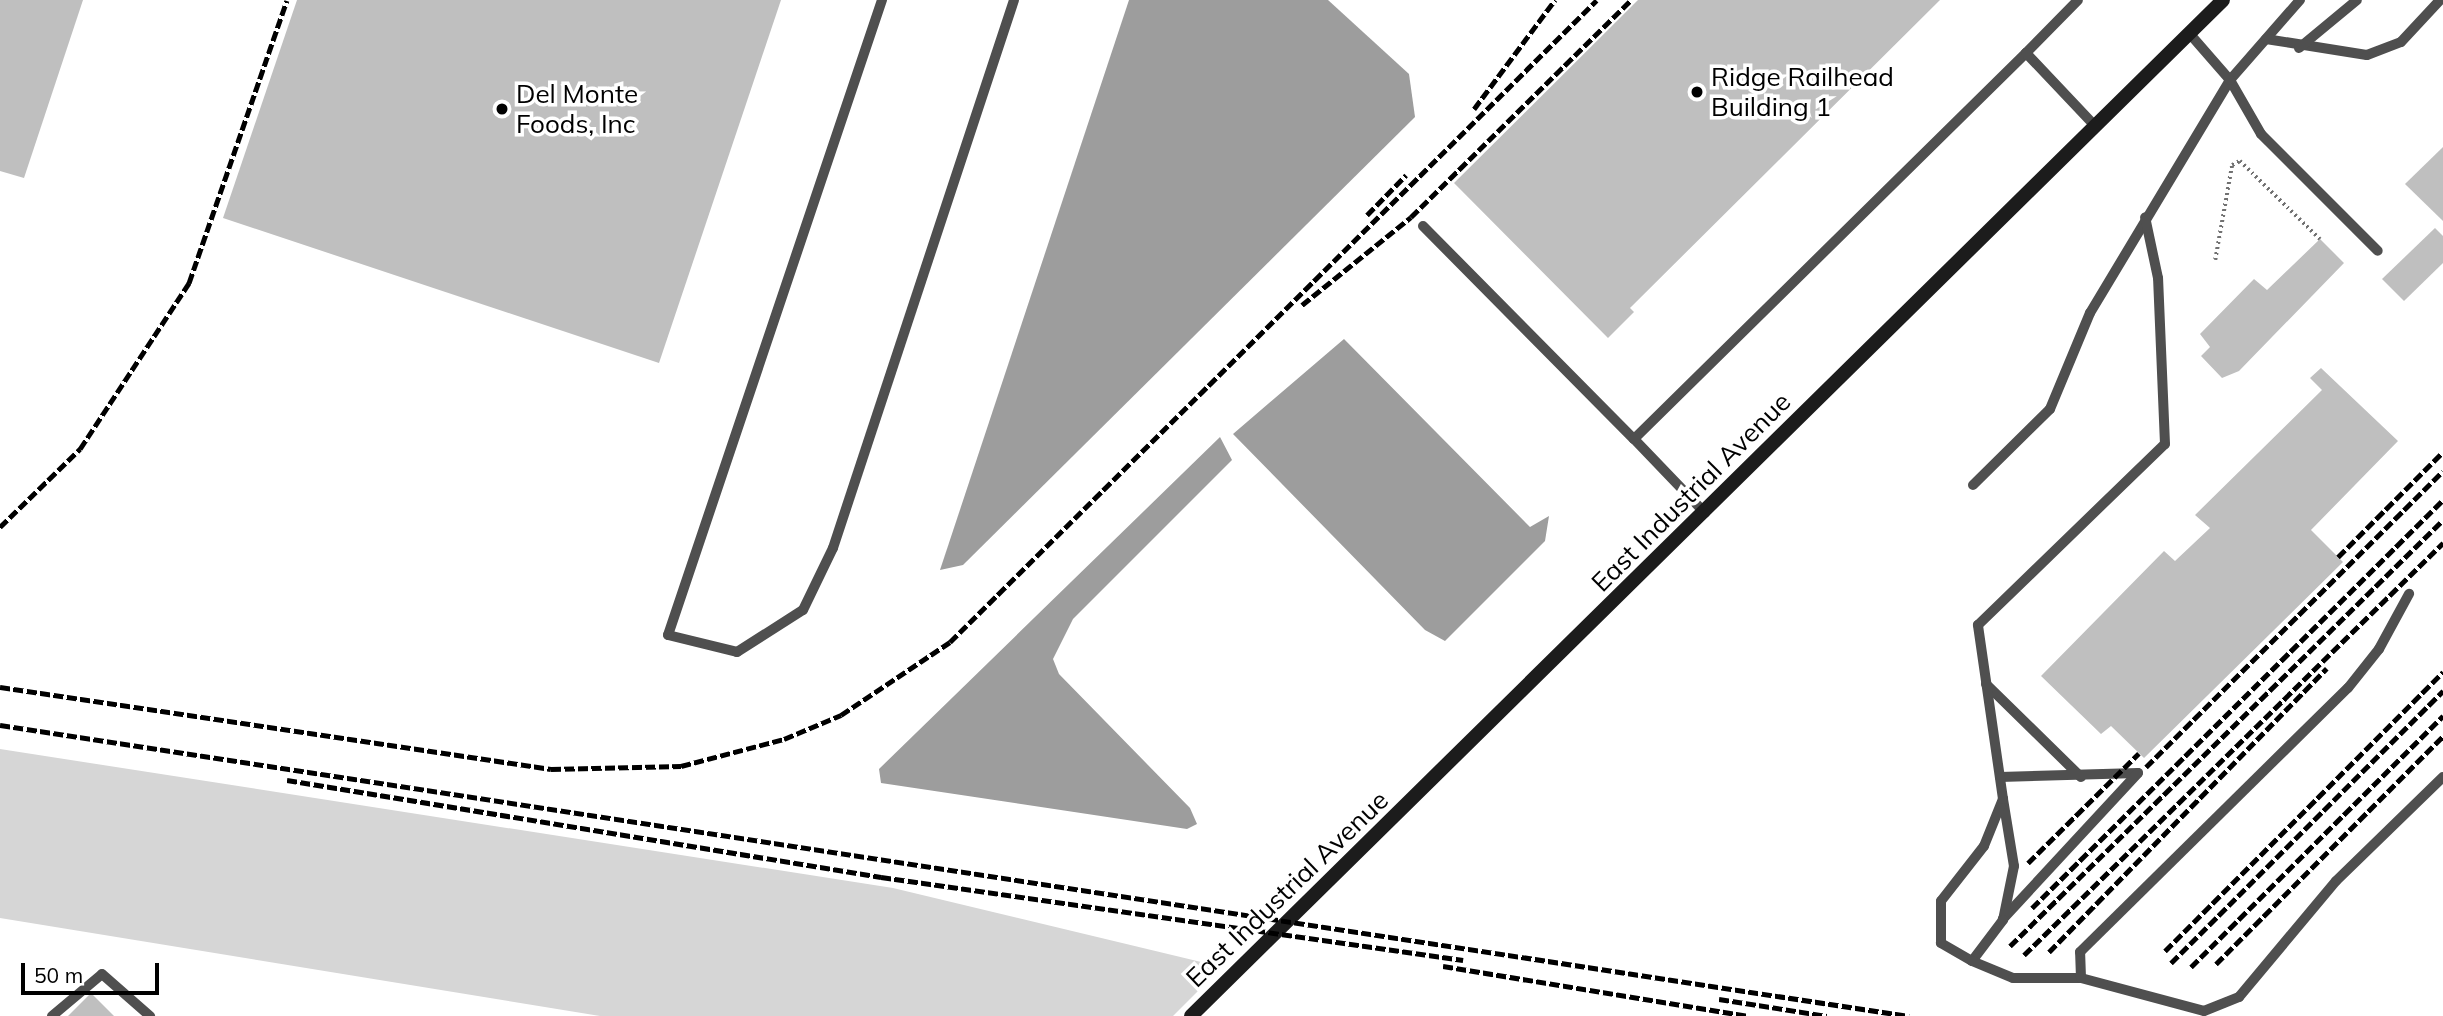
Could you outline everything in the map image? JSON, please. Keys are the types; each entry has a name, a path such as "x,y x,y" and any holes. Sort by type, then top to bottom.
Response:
{"street":[{"name":"East Industrial Avenue","path":"1191,1016 1705,513 2223,0"}],"lane":[{"path":"882,0 668,635 737,652 769,637 803,610 833,548 1014,0"},
{"path":"1633,439 2078,0"},
{"path":"1973,485 2050,409 2091,313 2145,217 2230,80 2300,0"},
{"path":"2299,48 2357,0"},
{"path":"2266,39 2299,48 2367,55 2401,42 2440,0"},
{"path":"2189,33 2230,80 2262,134 2378,251"},
{"path":"2026,54 2094,125"},
{"path":"2003,920 2014,866 1978,625 2165,444 2158,278 2145,217"},
{"path":"1423,226 1705,513"},
{"path":"2081,978 2080,952 2348,688 2379,649 2409,594"},
{"path":"1986,683 2081,777"},
{"path":"1972,961 2003,920 2138,773 2081,777 2000,777"},
{"path":"2003,799 1984,846 1941,901 1941,943 1972,961 2013,978 2081,978 2204,1011 2239,997 2336,881 2443,777"},
{"path":"52,1016 102,974 150,1016"}],"path":[{"path":"2215,260 2232,165 2240,161 2320,239"}],"shaded area":[{"path":"1129,0 1328,0 1409,74 1415,117 963,565 940,570"},
{"path":"1344,339 1530,527 1549,516 1545,541 1445,641 1425,630 1233,434"},
{"path":"1220,437 1232,460 1073,619 1053,659 1059,674 1190,808 1197,824 1187,829 881,783 879,769"},
{"path":"0,749 893,888 1222,967 1173,1016 600,1016 0,918"}],"building":[{"path":"0,0 83,0 24,178 0,171"},
{"name":"Del Monte Foods, Inc","path":"297,0 781,0 659,363 223,218"},
{"name":"Ridge Railhead Building 1","path":"1638,0 1940,0 1630,308 1634,312 1608,338 1454,183"},
{"path":"2443,147 2443,221 2405,184"},
{"path":"2435,228 2443,236 2443,263 2404,301 2382,279"},
{"path":"2320,239 2344,263 2239,371 2222,378 2201,356 2210,347 2200,334 2254,279 2267,290"},
{"path":"2321,368 2398,441 2311,530 2343,562 2144,758 2111,726 2101,734 2041,676 2164,551 2175,561 2210,528 2195,515 2322,390 2310,378"},
{"path":"91,993 114,1016 68,1016"}],"railway":[{"path":"0,527 80,449 189,283 287,0"},
{"path":"1474,109 1555,0"},
{"path":"0,687 551,769 681,766 784,739 841,715 950,642 1597,0"},
{"path":"1302,305 1411,217 1631,0"},
{"path":"1367,215 1406,175"},
{"path":"2338,557 2443,452"},
{"path":"2146,767 2443,471"},
{"path":"2032,908 2443,500"},
{"path":"2010,946 2443,520"},
{"path":"2024,955 2443,543"},
{"path":"2049,952 2327,668"},
{"path":"2165,951 2443,672"},
{"path":"2171,963 2443,691"},
{"path":"2191,967 2443,716"},
{"path":"0,725 1909,1016"},
{"path":"2216,964 2443,736"},
{"path":"2028,863 2139,753"},
{"path":"287,780 881,877 1463,960"},
{"path":"1443,966 1747,1016"},
{"path":"1719,999 1827,1016"}],"place":[{"name":"Ridge Railhead Building 1","path":"1697,92"},
{"name":"Del Monte Foods, Inc","path":"502,109"}]}
